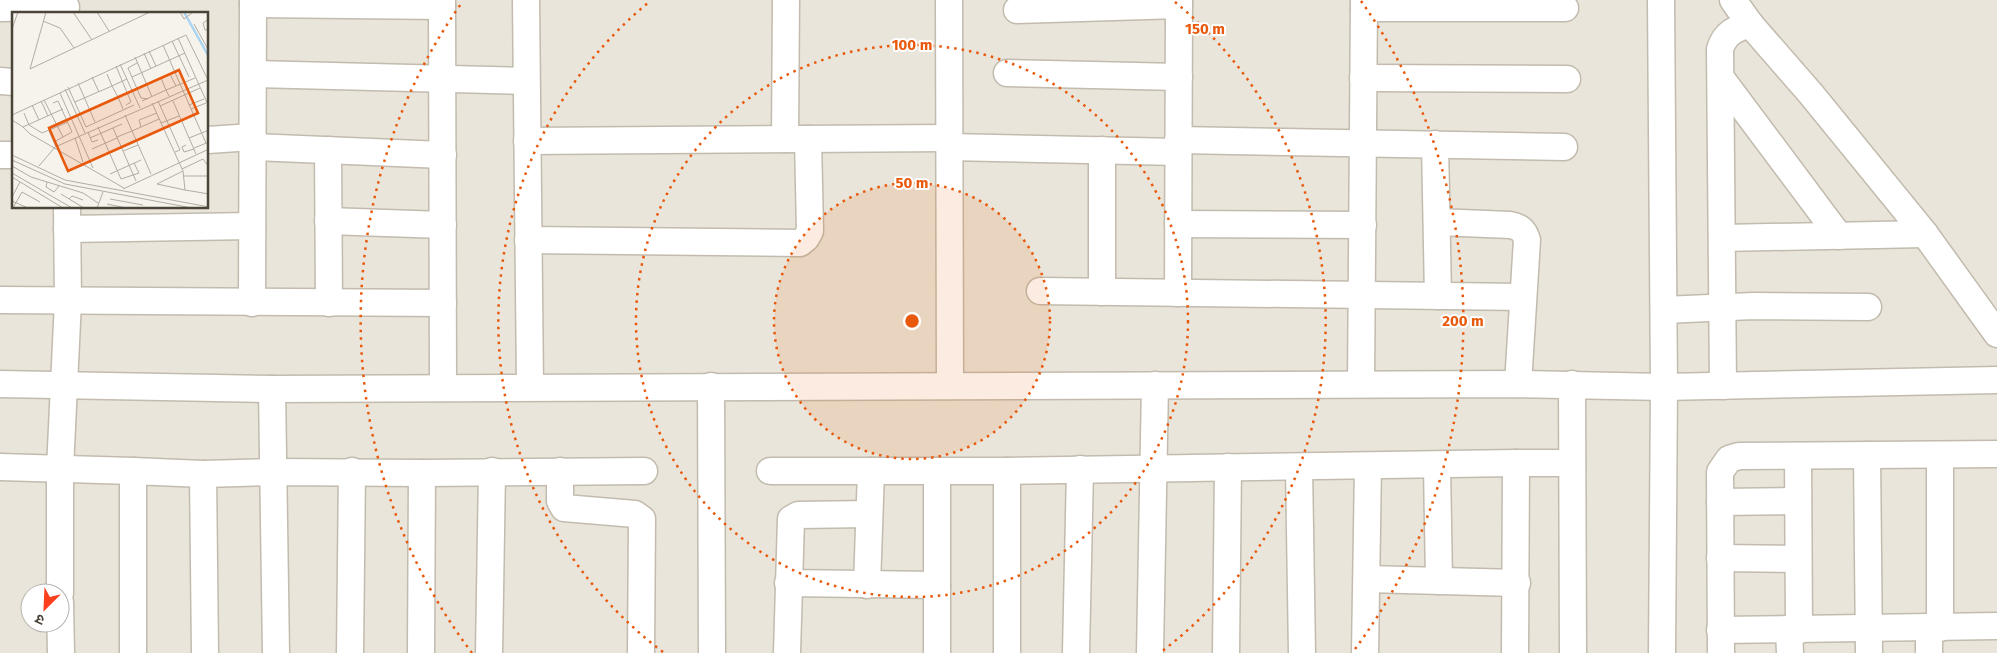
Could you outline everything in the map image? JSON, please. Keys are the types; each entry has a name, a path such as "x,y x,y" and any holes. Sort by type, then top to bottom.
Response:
{"street":[{"path":"526,0 530,387"},
{"path":"528,240 800,243 806,238 810,231 797,139 786,0"},
{"path":"948,0 950,386"},
{"path":"1661,0 1664,310 1662,653"},
{"path":"1733,0 1750,24 1811,94 1925,234 1997,334"},
{"path":"252,303 253,2 442,3 443,388"},
{"path":"1017,10 1179,2 1178,293"},
{"path":"1362,384 1364,4 1565,8"},
{"path":"0,8 66,7"},
{"path":"1723,386 1720,49 1723,40 1734,29 1750,24"},
{"path":"1007,73 1178,76"},
{"path":"253,74 526,81"},
{"path":"1364,78 1568,79"},
{"path":"1721,78 1839,236"},
{"path":"527,142 797,139 949,142 1102,150 1178,146 1363,143 1564,147"},
{"path":"209,140 252,142 328,150 443,154"},
{"path":"1435,144 1438,296"},
{"path":"328,150 329,303"},
{"path":"1102,150 1102,292"},
{"path":"60,583 60,469 68,301 67,218 252,226"},
{"path":"328,221 443,224"},
{"path":"1437,222 1510,225 1519,227 1524,232 1527,240 1518,384"},
{"path":"1178,224 1363,225"},
{"path":"1722,238 1925,234"},
{"path":"1040,291 1523,297"},
{"path":"0,300 443,303"},
{"path":"1664,310 1722,309 1752,306 1868,307"},
{"path":"0,384 272,389 1362,384 1572,384 1664,387 1997,380"},
{"path":"1572,384 1573,653"},
{"path":"1150,653 1155,385"},
{"path":"711,386 712,653"},
{"path":"272,389 276,653"},
{"path":"1997,454 1739,456 1729,459 1720,472 1721,642 1793,637 1869,641 1933,636 1997,626"},
{"path":"1867,455 1869,641"},
{"path":"1933,636 1940,455"},
{"path":"1793,637 1798,558 1798,456"},
{"path":"1515,653 1517,583 1516,463"},
{"path":"770,471 1007,471 1572,463"},
{"path":"1366,653 1368,466"},
{"path":"1437,466 1439,581"},
{"path":"0,467 203,474 352,471 422,473 644,471"},
{"path":"1299,467 1302,653"},
{"path":"1226,653 1228,468"},
{"path":"1076,653 1080,469"},
{"path":"133,471 133,653"},
{"path":"350,653 352,471"},
{"path":"489,653 492,471"},
{"path":"560,471 560,501 564,508 635,514 642,519 640,653"},
{"path":"867,585 871,471"},
{"path":"937,471 937,653"},
{"path":"1007,471 1008,653"},
{"path":"420,653 422,473"},
{"path":"203,474 204,653"},
{"path":"1720,502 1798,501"},
{"path":"787,653 789,524 794,516 870,514"},
{"path":"1720,558 1798,558"},
{"path":"1366,579 1517,583"},
{"path":"788,583 937,586"},
{"path":"61,633 61,653"}],"shaded area":[{"path":"0,0 1997,0 1997,653 0,653"}]}
